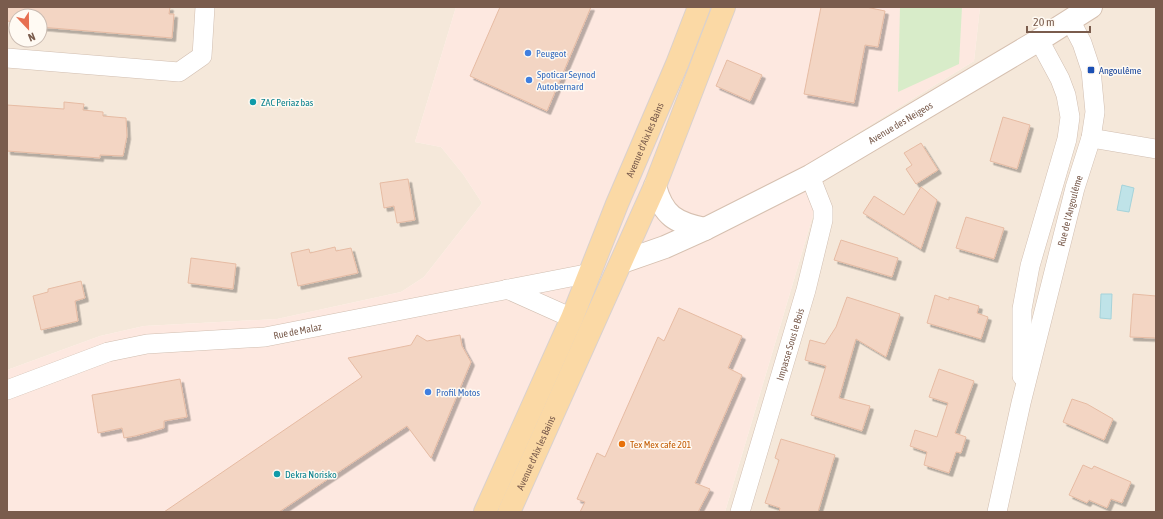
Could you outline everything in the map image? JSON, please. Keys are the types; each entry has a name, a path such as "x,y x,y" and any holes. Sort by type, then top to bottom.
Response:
{"main road":[{"name":"Avenue d'Aix les Bains","path":"485,512 572,318 617,204 677,64 699,7"},
{"name":"Avenue d'Aix les Bains","path":"509,512 655,186 724,7"},
{"path":"591,273 622,262"}],"street":[{"path":"7,58 179,72 202,56 205,7"},
{"name":"Avenue des Neigeos","path":"622,262 665,247 705,229 810,176 1039,40 1091,7"},
{"name":"Rue de l'Angoulême","path":"997,512 1021,403 1076,188 1091,138 1094,112 1090,70 1082,43 1070,20"},
{"name":"Rue de l'Angoulême","path":"1021,403 1022,309 1030,266 1067,139 1070,116 1066,95 1060,79 1039,40"},
{"path":"1091,138 1156,149"},
{"name":"Impasse Sous le Bois","path":"740,512 806,290 823,220 823,209 810,176"},
{"path":"655,186 659,200 667,213 681,223 705,229"},
{"name":"Rue de Malaz","path":"7,390 108,352 147,344 265,337 591,273"},
{"path":"507,289 572,318"}],"shaded area":[{"path":"7,7 456,7 415,142 441,147 463,174 482,203 424,277 401,292 277,319 144,326 100,336 7,370"},
{"path":"456,7 980,7 974,61 833,148 725,512 7,512 7,370 100,336 144,326 277,319 401,292 424,277 482,203 463,174 441,147 415,142"},
{"path":"980,7 1156,7 1156,512 725,512 833,148 974,61"}],"green space":[{"path":"900,7 962,7 959,64 898,92"}],"water":[{"path":"1122,185 1134,188 1129,212 1117,210"},
{"path":"1101,294 1112,294 1111,319 1100,318"}],"building":[{"path":"7,7 170,7 169,14 174,14 172,38 48,28 48,8 8,8 7,21"},
{"path":"500,7 591,7 547,111 470,76"},
{"path":"821,7 866,7 885,11 878,47 865,45 854,103 804,94"},
{"path":"727,60 762,75 750,101 716,86"},
{"path":"64,102 84,104 83,110 103,112 103,116 126,118 127,136 123,156 100,155 100,158 7,151 7,105 64,109"},
{"path":"1003,117 1030,125 1017,169 990,161"},
{"path":"921,143 938,170 916,184 906,169 912,165 904,153"},
{"path":"408,179 415,220 397,223 394,206 384,208 380,183"},
{"path":"921,187 937,200 921,249 863,213 874,196 904,215"},
{"path":"966,217 1004,228 994,259 956,248"},
{"path":"841,240 898,258 892,277 834,260"},
{"path":"335,247 336,251 351,248 358,273 298,286 291,253 309,249 310,253"},
{"path":"191,258 236,264 233,289 188,283"},
{"path":"81,281 85,298 75,301 78,321 41,330 33,296 48,292 48,289"},
{"path":"1133,294 1156,296 1156,338 1130,337"},
{"path":"935,295 949,300 949,297 979,306 977,313 988,317 981,339 927,323"},
{"path":"847,297 900,314 886,357 856,339 839,398 870,406 862,431 811,415 826,366 805,360 810,340 825,344 836,327"},
{"path":"679,308 742,336 728,368 742,375 695,483 710,489 698,512 580,512 585,502 577,499 597,453 605,457 658,337 664,341"},
{"path":"417,335 427,341 460,335 462,346 471,362 431,458 407,426 279,512 164,512 362,377 348,358 411,345"},
{"path":"939,369 974,381 955,433 966,437 961,453 956,452 949,473 924,465 927,452 910,446 915,430 937,437 948,403 929,397"},
{"path":"180,379 187,417 164,421 164,428 124,438 122,428 98,433 92,395"},
{"path":"1072,399 1087,404 1113,419 1104,440 1063,422"},
{"path":"781,439 835,455 818,512 779,512 780,508 765,503 779,460 775,458"},
{"path":"1083,465 1092,469 1094,466 1131,482 1122,503 1111,499 1107,508 1089,500 1087,503 1069,495"}],"place":[{"name":"Peugeot","path":"528,53"},
{"name":"Angoulême","path":"1091,70"},
{"name":"Spoticar Seynod Autobernard","path":"529,80"},
{"name":"ZAC Periaz bas","path":"253,102"},
{"name":"Profil Motos","path":"428,392"},
{"name":"Tex Mex cafe 201","path":"622,444"},
{"name":"Dekra Norisko","path":"277,474"}]}
